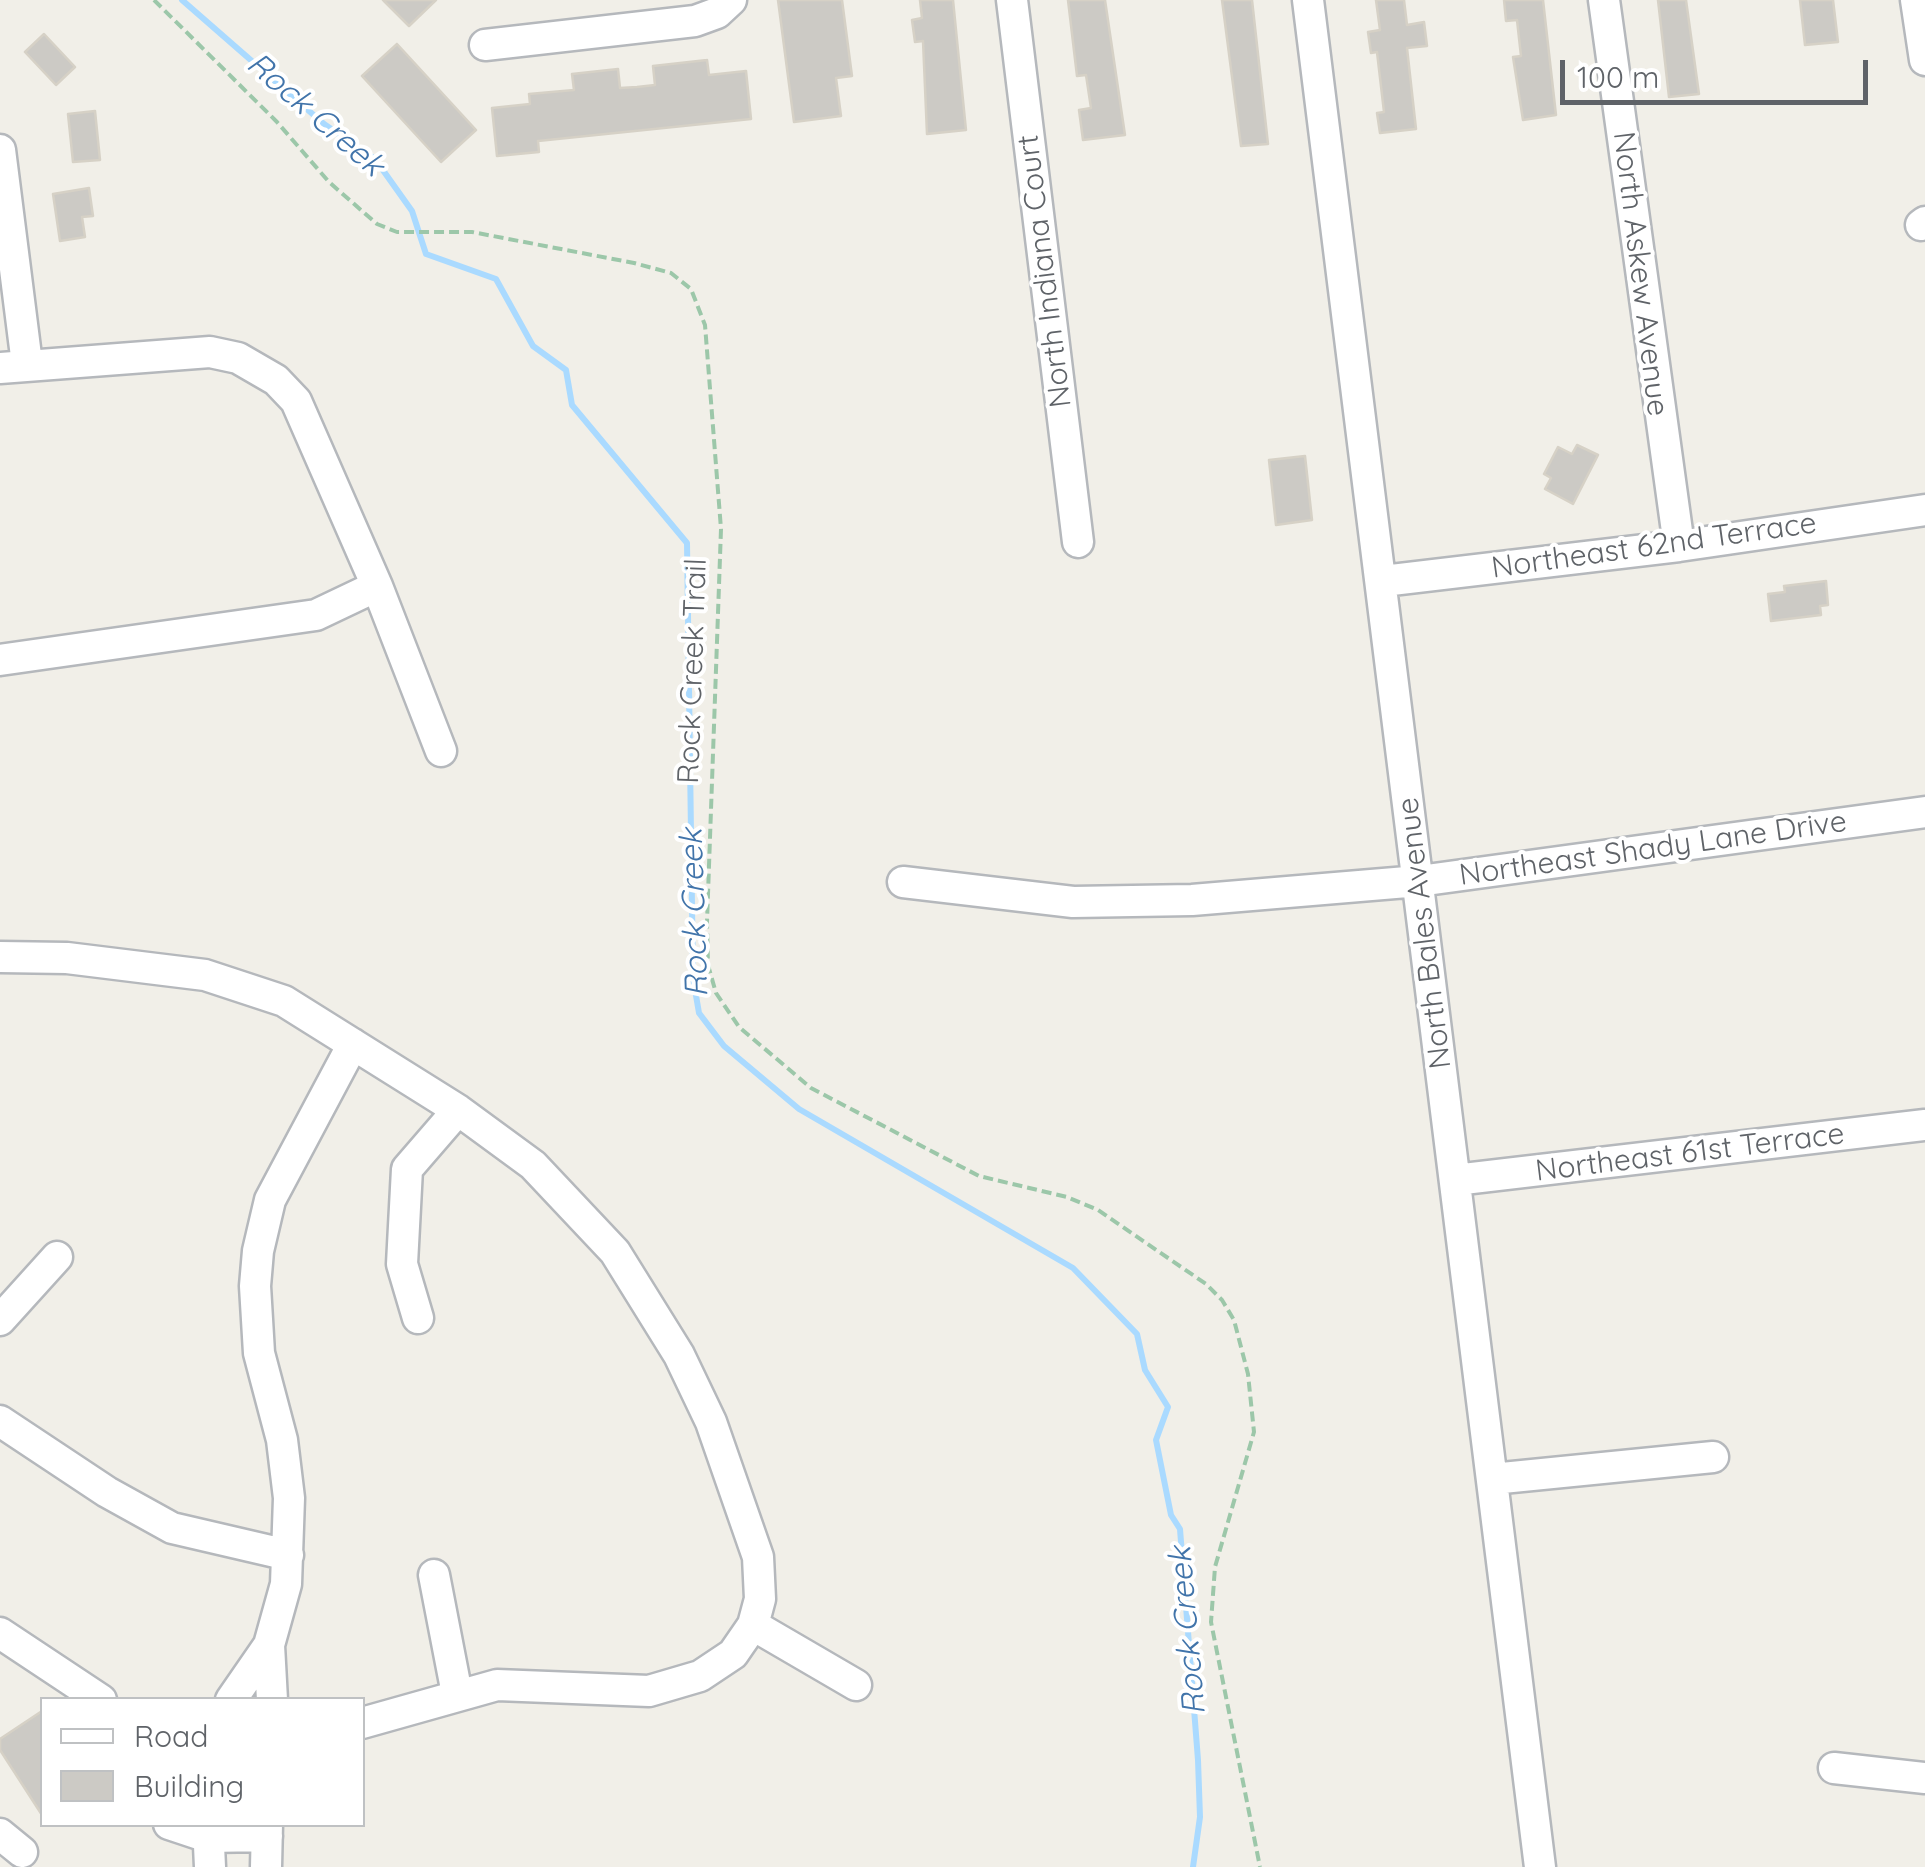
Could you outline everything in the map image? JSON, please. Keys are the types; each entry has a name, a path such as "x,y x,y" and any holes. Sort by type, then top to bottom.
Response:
{"street":[{"path":"485,45 695,21 717,13 731,0"},
{"name":"North Indiana Court","path":"1012,0 1078,542"},
{"name":"North Bales Avenue","path":"1308,0 1540,1867"},
{"name":"North Askew Avenue","path":"1604,0 1679,546"},
{"path":"1916,0 1925,60"},
{"path":"0,150 13,366 210,352 262,370 296,401 377,586 441,751"},
{"name":"Northeast 62nd Terrace","path":"1383,582 1679,546 1925,510"},
{"path":"0,660 316,616 377,586"},
{"name":"Northeast Shady Lane Drive","path":"903,882 1022,898 1141,903 1419,881 1925,812"},
{"path":"0,957 67,958 205,975 284,1001 458,1110 533,1165 576,1206 650,1302 710,1422 737,1491 760,1571 752,1625 722,1662 675,1686 648,1691 498,1685 365,1722"},
{"path":"272,1697 269,1645 288,1555 288,1476 255,1321 258,1251 270,1200 353,1044"},
{"path":"418,1318 402,1264 407,1169 458,1110"},
{"name":"Northeast 61st Terrace","path":"1455,1180 1925,1125"},
{"path":"0,1320 57,1257"},
{"path":"0,1421 107,1492 172,1528 288,1555"},
{"path":"1492,1479 1713,1457"},
{"path":"434,1575 457,1694"},
{"path":"752,1625 856,1686"},
{"path":"0,1633 96,1697"},
{"path":"233,1697 269,1645"},
{"path":"1834,1768 1925,1778"},
{"path":"175,1827 209,1843 267,1830 266,1867"}],"path":[{"name":"Rock Creek Trail","path":"154,0 278,122 329,182 378,224 398,232 472,232 671,274 691,288 700,304 721,529 708,965 716,992 738,1027 811,1088 979,1176 1067,1197 1098,1210 1206,1284 1234,1320 1248,1374 1254,1432 1214,1567 1211,1622 1260,1867"}],"building":[{"path":"383,0 436,0 409,26"},
{"path":"778,0 842,0 852,76 836,78 841,116 794,122"},
{"path":"920,0 953,0 966,130 927,134 923,41 915,42 912,20 922,18"},
{"path":"1068,0 1105,0 1125,135 1083,140 1079,110 1091,108 1086,75 1077,76"},
{"path":"1222,0 1252,0 1268,144 1241,146"},
{"path":"1376,0 1404,0 1407,25 1424,22 1427,46 1407,48 1416,129 1380,133 1377,113 1384,112 1377,52 1371,53 1368,32 1380,30"},
{"path":"1504,0 1543,0 1556,115 1523,120 1513,57 1521,56 1517,20 1506,21"},
{"path":"1658,0 1686,0 1699,94 1669,97"},
{"path":"1800,0 1833,0 1838,42 1805,45"},
{"path":"44,34 75,67 56,85 25,52"},
{"path":"397,44 476,130 441,162 362,76"},
{"path":"707,60 709,75 746,71 751,119 538,141 539,152 497,156 492,108 530,104 529,94 574,90 572,74 618,69 620,88 637,87 655,85 653,66"},
{"path":"95,111 100,160 73,162 68,114"},
{"path":"89,188 93,216 82,217 85,237 60,241 53,194"},
{"path":"1577,445 1598,455 1573,504 1545,489 1551,478 1544,474 1558,447 1572,454"},
{"path":"1305,456 1312,520 1276,525 1269,460"},
{"path":"1826,581 1828,605 1820,606 1821,615 1771,621 1768,594 1785,592 1784,586"},
{"path":"40,1712 40,1812 0,1750 0,1739"}],"waterway":[{"name":"Rock Creek","path":"182,0 324,124 375,159 412,211 426,254 496,279 533,346 566,370 572,405 687,543 693,978 699,1013 724,1046 799,1109 1073,1268 1137,1334 1145,1370 1168,1407 1156,1440 1171,1515 1180,1529 1198,1760 1200,1817 1193,1867"}]}
